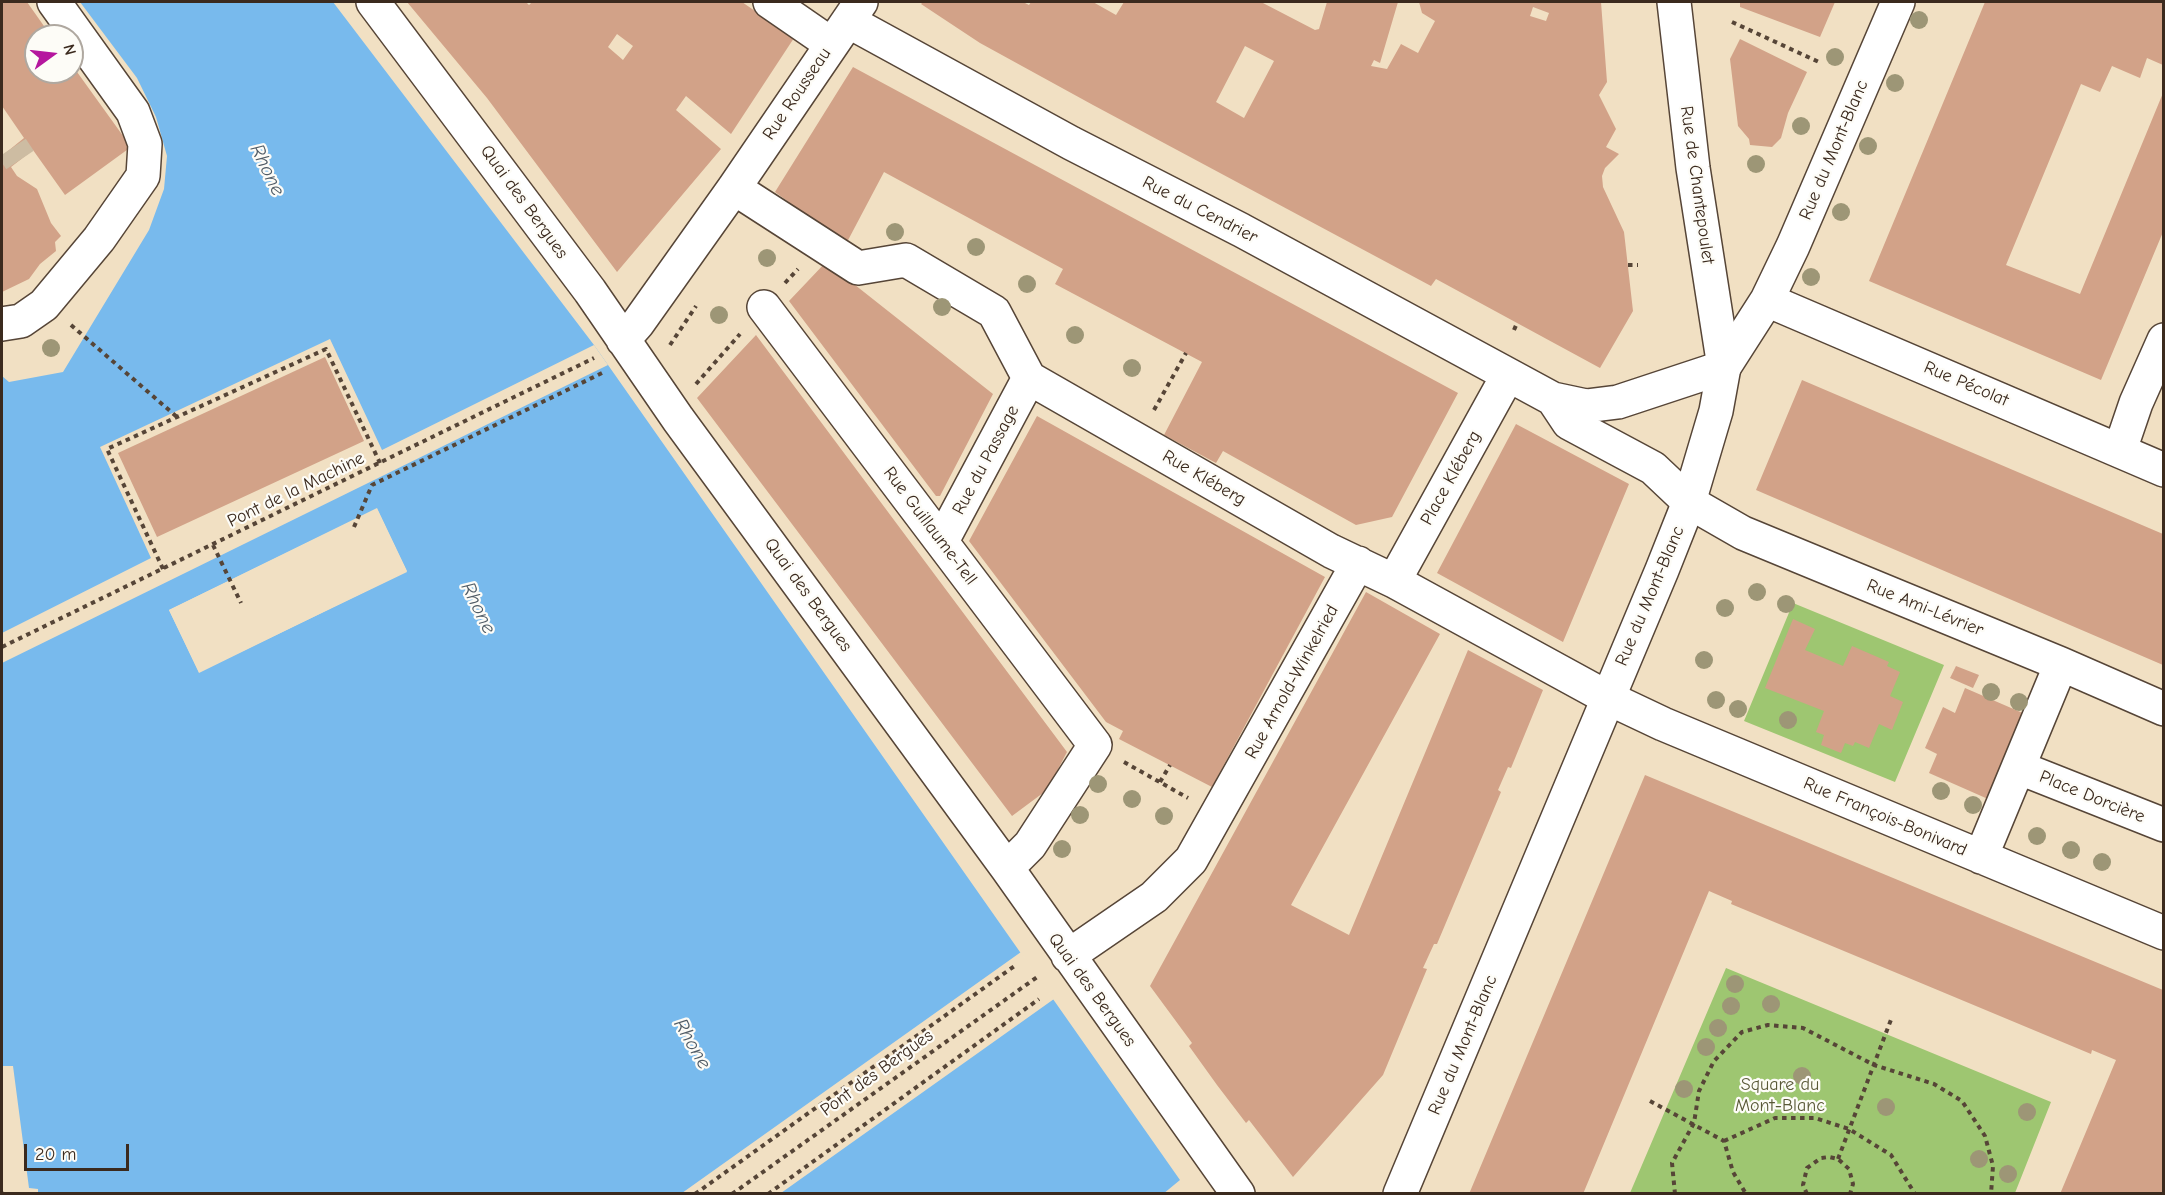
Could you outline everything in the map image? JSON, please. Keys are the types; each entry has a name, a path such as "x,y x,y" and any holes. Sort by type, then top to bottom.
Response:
{"street":[{"path":"2,324 21,321 44,305 99,238 143,176 146,144 133,112 54,2"},
{"name":"Quai des Bergues","path":"373,2 576,272 607,351 1007,868 1238,1194"},
{"name":"Rue du Cendrier","path":"770,2 847,22 1071,143 1241,230 1553,399 1586,406 1618,402 1724,367"},
{"name":"Rue de Chantepoulet","path":"1674,2 1694,179 1724,367"},
{"name":"Rue du Mont-Blanc","path":"1400,1194 1689,502 1716,411 1724,367 1767,300 1793,246 1898,2"},
{"name":"Rue Rousseau","path":"607,351 638,324 847,22"},
{"path":"734,188 858,268 906,260 994,312 1029,378"},
{"name":"Rue Pécolat","path":"1767,300 2163,470"},
{"name":"Rue Guillaume-Tell","path":"773,319 1095,745"},
{"path":"2120,450 2136,403 2163,340"},
{"name":"Place Kléberg","path":"1394,581 1508,375"},
{"name":"Rue du Passage","path":"942,541 1029,378"},
{"name":"Rue Kléberg","path":"1029,378 1331,551 1394,581 1608,698"},
{"name":"Rue du Cendrier","path":"1553,399 1569,423 1653,468 1689,502"},
{"name":"Rue Ami-Lévrier","path":"1689,502 1743,533 2061,664 2163,709"},
{"name":"Rue Arnold-Winkelried","path":"1068,956 1154,897 1174,880 1191,860 1358,563"},
{"name":"Place Dorcière","path":"1981,857 2020,768 2061,664"},
{"name":"Rue François-Bonivard","path":"1608,698 1663,724 2163,933"},
{"path":"1007,868 1030,845 1095,745"},
{"name":"Place Dorcière","path":"2020,768 2163,825"}],"path":[{"path":"1732,22 1819,62"},
{"path":"1628,265 1638,265"},
{"path":"669,345 703,296"},
{"path":"1514,330 1517,323"},
{"path":"87,337 177,417"},
{"path":"163,569 107,449 326,350 380,463"},
{"name":"Pont de la Machine","path":"2,647 607,351"},
{"path":"354,527 372,485 606,371 607,351"},
{"path":"1149,419 1186,353"},
{"path":"213,545 241,603"},
{"path":"1095,745 1192,800"},
{"path":"1160,782 1170,765"},
{"path":"695,1194 1016,965"},
{"name":"Pont des Bergues","path":"732,1194 1038,976"},
{"path":"768,1194 1039,999"},
{"path":"1838,1159 1892,1017"},
{"path":"1675,1194 1672,1163 1694,1124 1699,1091 1714,1061 1742,1032 1768,1025 1803,1028 1874,1065 1934,1084 1962,1101 1985,1136 1993,1166 1991,1194"},
{"path":"1650,1101 1724,1140 1733,1172 1746,1194"},
{"path":"1724,1140 1775,1118 1815,1118 1849,1129 1891,1155 1915,1194"},
{"path":"1806,1194 1803,1185 1808,1168 1821,1158 1838,1159 1849,1169 1852,1176 1850,1194"}],"green space":[{"path":"1793,603 1944,665 1895,782 1744,721"},
{"name":"Square du Mont-Blanc","path":"1726,968 2051,1102 2015,1193 1630,1193"}],"water":[{"name":"Rhone","path":"80,2 333,2 594,345 1180,1180 1163,1194 38,1194 38,1189 29,1188 13,1066 2,1066 2,376 9,382 63,372 149,230 164,189 167,156 156,117 137,78","holes":["377,509 407,572 199,672 169,610"]}],"pier":[{"path":"330,339 382,450 594,345 608,365 2,663 2,633 151,558 100,447"},
{"path":"377,508 407,571 199,673 169,610","holes":["375,512 403,570 201,669 173,611"]},
{"path":"1021,952 1054,999 781,1193 682,1193"}],"building":[{"path":"2,2 27,2 43,24 24,24 24,84 84,84 84,82 131,147 65,195 33,150 11,167 17,176 37,189 51,223 61,236 55,242 56,251 40,264 29,279 2,292 2,163 7,159 3,155 24,138 2,106"},
{"path":"407,2 526,2 529,5 532,2 742,2 794,38 731,134 686,96 676,110 721,149 617,272 487,98","holes":["617,34 633,46 623,60 608,47"]},
{"path":"923,2 1023,2 1029,5 1031,2 1093,2 1116,15 1124,2 1261,2 1315,30 1319,29 1327,2 1398,2 1380,63 1374,60 1371,66 1387,69 1401,44 1418,53 1435,21 1422,13 1419,2 1601,2 1607,82 1599,95 1616,129 1606,147 1619,154 1605,168 1602,176 1603,187 1624,232 1633,311 1600,368 1436,279 1431,286 1093,105 980,43 921,4","holes":["1533,7 1549,13 1546,21 1530,16","1245,46 1274,61 1244,118 1216,102"]},
{"path":"1740,2 1835,2 1820,37 1740,7"},
{"path":"1985,2 2163,2 2163,65 2147,58 2140,78 2112,66 2100,92 2081,84 2006,265 2080,294 2163,93 2163,232 2101,380 1869,281"},
{"path":"1740,39 1807,72 1788,113 1781,138 1772,147 1750,145 1749,139 1738,126 1730,59"},
{"path":"853,67 1458,393 1392,517 1356,525 1223,451 1216,463 1164,435 1202,362 1055,284 1063,269 884,172 846,244 775,192"},
{"path":"826,262 993,394 940,496 936,496 789,301"},
{"path":"756,335 1067,752 1047,790 1012,816 697,398"},
{"path":"325,357 364,441 157,537 118,453"},
{"path":"1802,380 2163,534 2163,665 1756,490"},
{"path":"1037,416 1325,577 1212,787 1119,739 1123,731 1106,722 969,541"},
{"path":"1516,424 1629,484 1563,642 1437,573"},
{"path":"1366,592 1440,634 1291,905 1349,935 1468,650 1543,690 1511,768 1508,767 1498,790 1501,792 1437,944 1434,944 1423,968 1427,969 1383,1075 1293,1177 1249,1120 1246,1123 1217,1085 1189,1046 1192,1043 1150,986"},
{"path":"1793,619 1815,629 1805,650 1843,666 1852,646 1889,662 1887,666 1900,672 1890,696 1903,702 1892,730 1879,724 1869,748 1855,742 1853,746 1845,743 1841,753 1821,745 1824,735 1816,732 1824,711 1765,688"},
{"path":"1956,666 1979,675 1973,688 1950,678"},
{"path":"1965,688 2025,714 1988,799 1929,773 1937,754 1925,748 1943,707 1955,713"},
{"path":"1645,775 2163,990 2163,1194 2060,1194 2116,1060 2092,1050 2091,1054 1731,904 1732,901 1709,891 1583,1194 1469,1194"}],"tunnel":[{"path":"12,148 20,160"}]}
